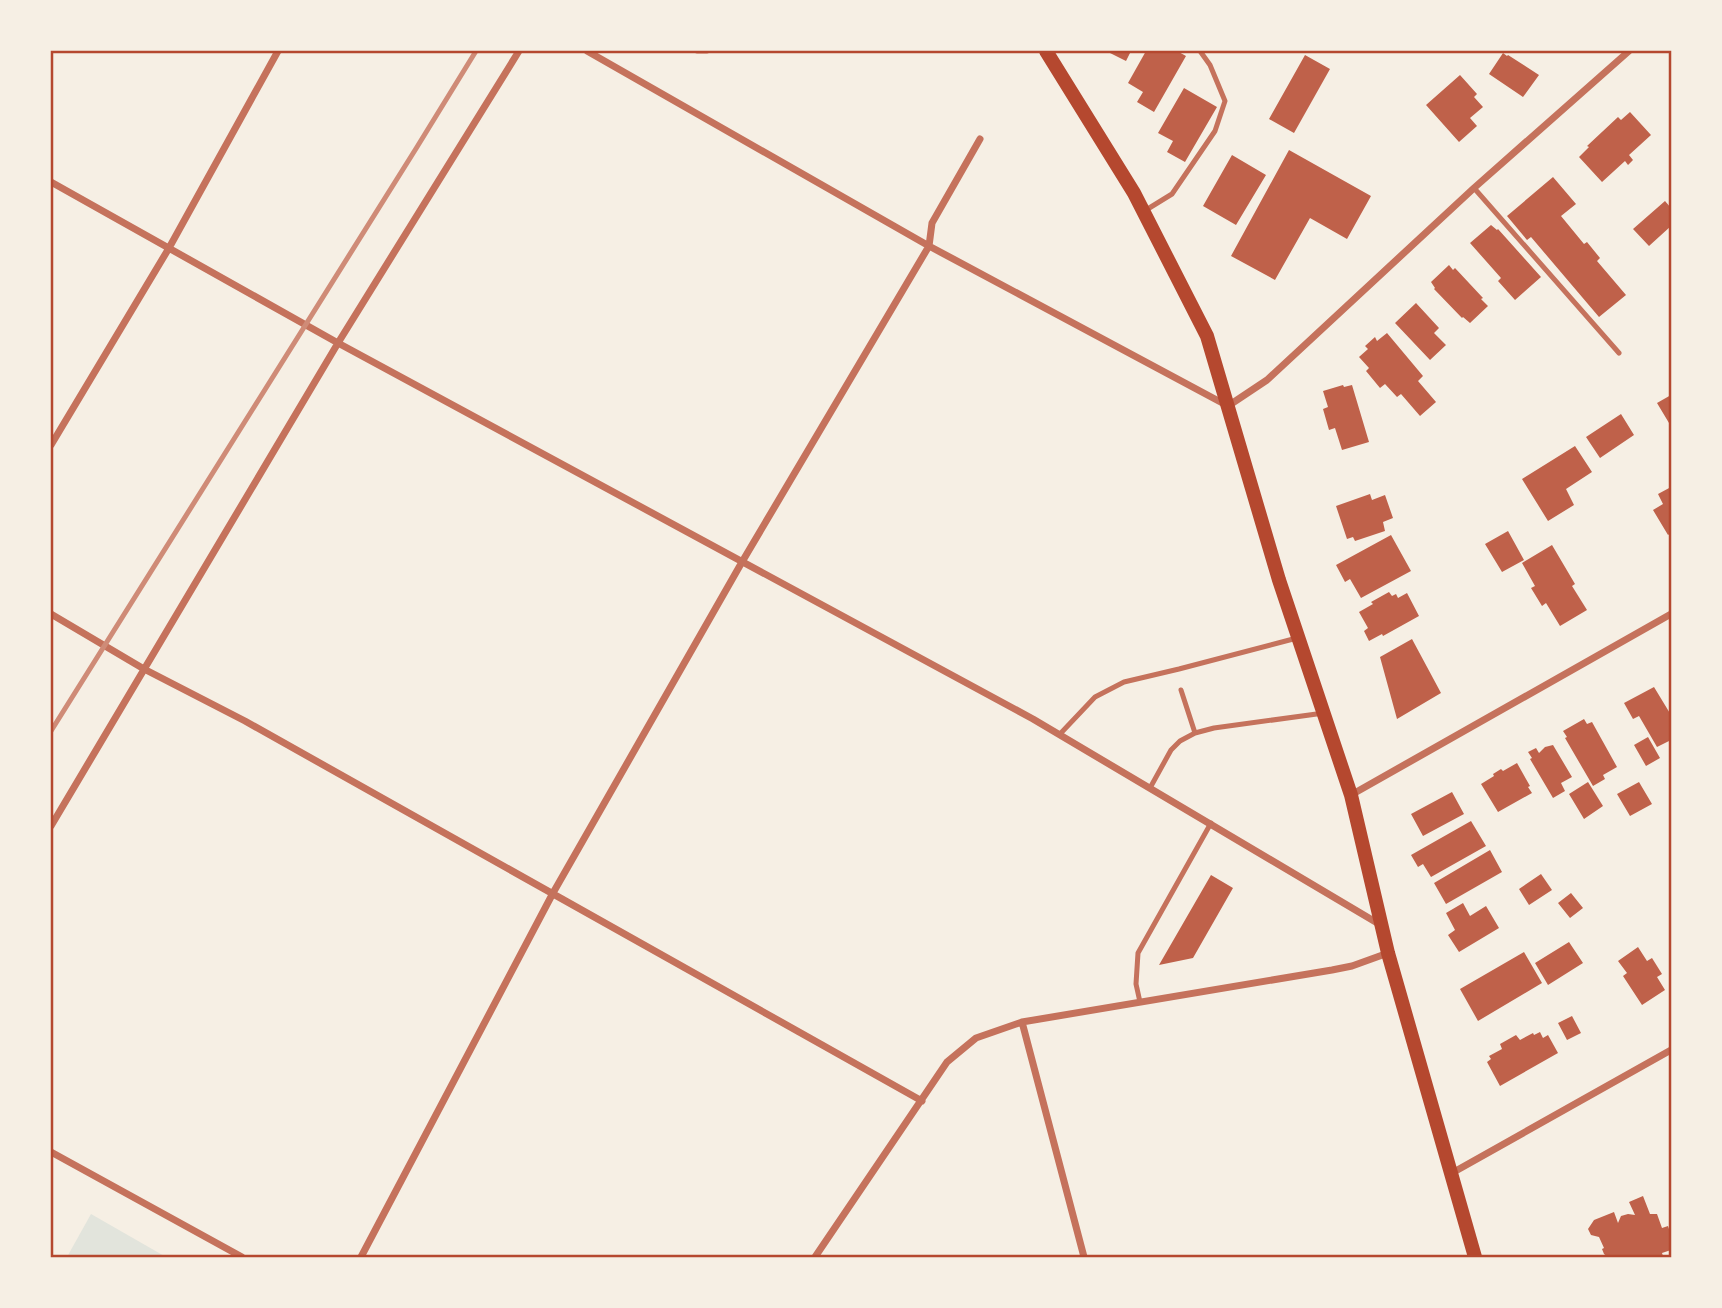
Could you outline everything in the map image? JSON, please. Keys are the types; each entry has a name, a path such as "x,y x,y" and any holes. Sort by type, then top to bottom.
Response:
{"main road":[{"path":"1046,51 1134,193 1207,336 1279,580 1351,795 1388,953 1475,1257"}],"street":[{"path":"51,445 169,248 278,51"},
{"path":"51,826 338,343 519,51"},
{"path":"587,51 929,246 1228,406 1267,380 1474,188 1629,51"},
{"path":"361,1257 553,893 742,562 929,246 932,223 980,139"},
{"path":"51,182 338,343 1060,734 1381,925"},
{"path":"51,614 144,669 245,721 922,1101"},
{"path":"1351,795 1671,614"},
{"path":"816,1257 947,1062 976,1038 1022,1022 1332,970 1388,953"},
{"path":"1022,1022 1084,1257"},
{"path":"1450,1173 1671,1050"},
{"path":"51,1152 242,1257"}],"lane":[{"path":"697,51 707,51"},
{"path":"1143,211 1172,194 1215,131 1225,101 1210,65 1200,51"},
{"path":"1474,188 1619,352"},
{"path":"1060,734 1095,697 1124,682 1299,638"},
{"path":"1181,690 1195,733"},
{"path":"1150,788 1171,750 1180,741 1195,733 1325,713"},
{"path":"1140,1002 1136,984 1138,953 1211,824"}],"shaded area":[{"path":"91,1214 166,1257 67,1257"}],"building":[{"path":"1106,51 1131,51 1126,61"},
{"path":"1146,51 1177,51 1186,56 1154,112 1137,102 1143,92 1128,83"},
{"path":"1503,53 1539,75 1523,97 1489,74"},
{"path":"1305,55 1330,69 1294,133 1269,119"},
{"path":"1460,75 1477,94 1474,97 1483,107 1470,118 1477,126 1459,142 1426,105"},
{"path":"1184,88 1217,107 1185,162 1167,152 1173,141 1158,133"},
{"path":"1630,112 1651,135 1629,155 1633,160 1628,165 1625,161 1602,182 1579,157 1618,117 1621,120"},
{"path":"1289,150 1371,196 1347,239 1310,218 1275,280 1231,256"},
{"path":"1232,155 1266,175 1236,225 1203,206"},
{"path":"1553,177 1576,204 1561,216 1584,244 1587,242 1600,258 1597,261 1626,295 1599,317 1531,237 1527,240 1507,216"},
{"path":"1665,201 1671,208 1671,226 1649,246 1633,229"},
{"path":"1491,225 1498,229 1541,277 1515,300 1498,281 1501,278 1470,243"},
{"path":"1449,265 1453,270 1455,268 1488,306 1470,323 1434,289 1431,282"},
{"path":"1416,303 1439,328 1434,333 1446,345 1430,360 1395,323"},
{"path":"1387,333 1423,376 1418,381 1436,402 1420,416 1401,394 1397,397 1385,384 1380,388 1366,371 1369,368 1359,357 1368,349 1365,346 1375,337 1377,341"},
{"path":"1352,385 1369,442 1342,450 1335,428 1329,430 1323,409 1328,407 1323,391"},
{"path":"1671,395 1671,421 1669,423 1657,403"},
{"path":"1621,414 1634,435 1600,458 1586,437"},
{"path":"1575,446 1592,472 1566,489 1574,505 1548,521 1522,479"},
{"path":"1671,487 1671,533 1668,535 1653,510 1663,504 1658,494"},
{"path":"1370,494 1372,500 1385,495 1393,518 1383,522 1385,531 1355,541 1353,537 1347,539 1336,506"},
{"path":"1508,531 1524,560 1502,572 1485,544"},
{"path":"1391,535 1411,571 1361,598 1350,579 1345,582 1336,565"},
{"path":"1552,545 1587,610 1560,626 1546,603 1542,606 1531,588 1535,586 1522,563"},
{"path":"1389,592 1392,596 1396,594 1398,598 1407,593 1419,616 1369,641 1364,631 1368,628 1359,612"},
{"path":"1412,639 1441,693 1397,719 1380,657"},
{"path":"1654,687 1671,715 1671,740 1657,747 1639,716 1633,719 1624,703"},
{"path":"1584,719 1587,724 1592,722 1617,767 1603,775 1605,779 1593,786 1563,731"},
{"path":"1648,737 1660,758 1646,766 1634,745"},
{"path":"1553,745 1572,777 1561,783 1565,791 1553,798 1528,752 1536,748 1539,753 1545,747"},
{"path":"1517,763 1532,793 1498,812 1481,784 1501,769 1503,771"},
{"path":"1588,782 1603,806 1584,819 1569,794"},
{"path":"1639,782 1652,804 1630,816 1617,794"},
{"path":"1452,792 1464,814 1423,836 1411,814"},
{"path":"1471,821 1486,846 1431,877 1423,864 1418,867 1411,855"},
{"path":"1490,850 1502,872 1446,904 1434,883"},
{"path":"1541,874 1552,890 1529,905 1519,889"},
{"path":"1211,875 1233,888 1193,958 1159,965"},
{"path":"1571,893 1583,908 1570,918 1558,903"},
{"path":"1463,903 1470,916 1486,906 1499,928 1459,952 1448,935 1455,930 1446,913"},
{"path":"1569,942 1583,963 1548,985 1535,963"},
{"path":"1638,947 1647,961 1652,958 1662,974 1657,977 1665,990 1642,1005 1623,976 1627,973 1618,961"},
{"path":"1524,952 1542,983 1478,1021 1460,989"},
{"path":"1572,1016 1581,1033 1567,1040 1558,1023"},
{"path":"1540,1032 1543,1038 1548,1035 1558,1053 1500,1086 1487,1062 1491,1059 1489,1056 1502,1049 1500,1044 1516,1035 1520,1040"},
{"path":"1643,1196 1650,1214 1657,1214 1662,1228 1668,1226 1671,1250 1662,1253 1663,1256 1660,1257 1608,1257 1604,1254 1599,1237 1591,1235 1588,1229 1594,1220 1614,1212 1618,1223 1621,1216 1635,1215 1629,1202"}],"railway":[{"path":"51,731 476,51"}]}
